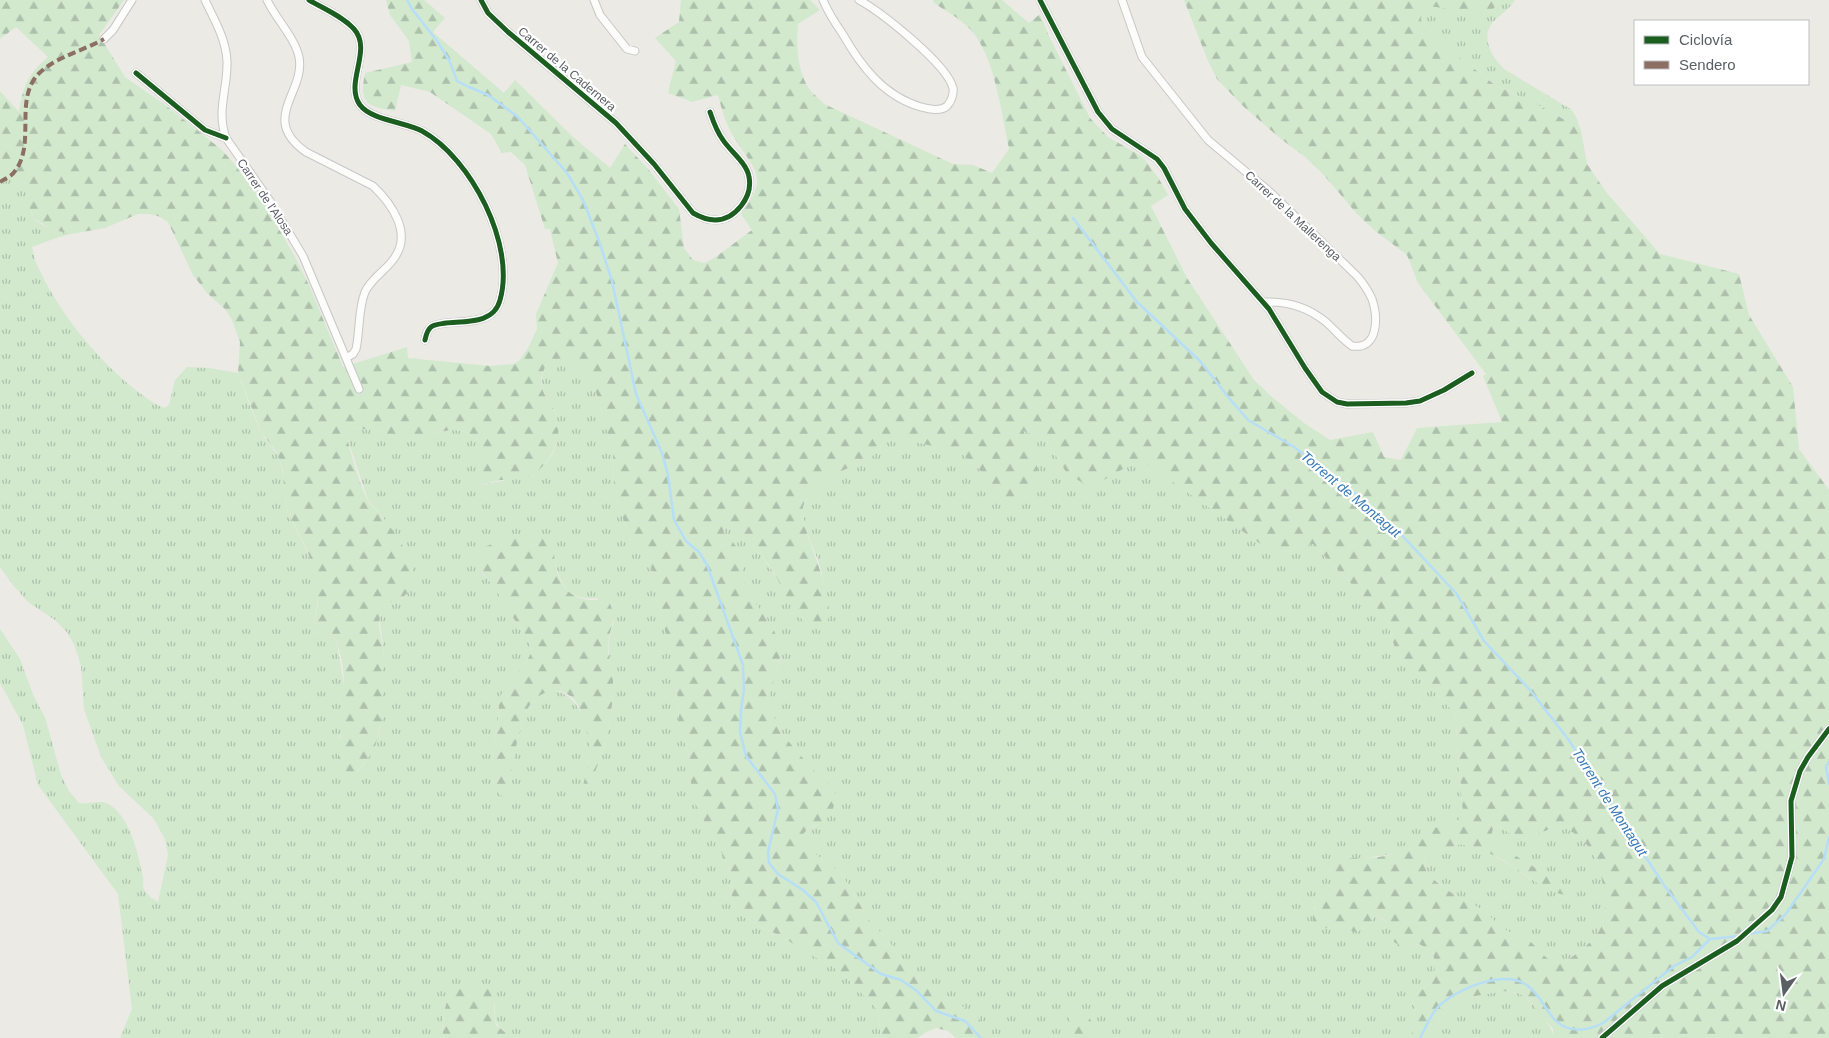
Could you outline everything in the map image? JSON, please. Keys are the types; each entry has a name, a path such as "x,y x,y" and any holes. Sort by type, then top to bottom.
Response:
{"street":[{"path":"104,39 113,30 132,0"},
{"name":"Carrer de l'Alosa","path":"204,0 220,33 226,52 226,72 221,106 223,130 226,138 270,201 303,256 359,389"},
{"path":"267,0 293,41 299,59 297,78 285,112 286,126 290,138 306,152 373,186 394,212 400,227 396,257 374,279 365,293 356,350 346,358"},
{"path":"309,0 346,22 358,33 360,52 356,99 359,104 370,114 412,126 433,137 443,145 476,186 497,234 503,286 496,312 482,319 432,326 427,332 425,340"},
{"name":"Carrer de la Cadernera","path":"481,0 488,13 508,32 616,123 654,164 693,213 701,217 717,220 730,215 742,205 749,190 750,182 745,168 721,138 710,112"},
{"path":"594,0 600,15 627,49 635,51"},
{"path":"823,0 857,58 886,89 912,104 927,108 943,108 948,105 953,95 953,89 937,64 905,33 871,6 859,0"},
{"path":"1040,0 1104,121 1122,136 1157,159 1164,168 1185,208 1211,243 1264,302 1318,387 1329,398 1337,402 1361,404 1420,401 1444,390 1472,373"},
{"name":"Carrer de la Mallerenga","path":"1122,0 1142,57 1208,140 1270,192 1357,276 1366,288 1375,311 1374,333 1370,342 1365,345 1352,346 1314,314 1287,304 1264,302"},
{"path":"136,73 205,130 226,138"},
{"path":"1602,1038 1662,986 1737,941 1772,910 1781,897 1792,857 1791,801 1800,771 1829,729"}],"green space":[{"path":"0,0 124,0 99,35 125,77 164,104 222,150 266,207 309,285 343,367 407,347 408,358 490,366 513,364 519,361 537,329 536,314 558,263 550,229 545,229 525,165 511,152 502,153 491,134 430,92 401,85 395,111 377,107 367,102 363,91 365,73 412,62 409,41 390,15 386,0 424,0 445,18 433,32 504,93 515,80 572,136 610,168 625,144 649,170 679,209 684,248 693,260 705,263 752,230 741,214 750,202 757,183 754,167 729,128 718,95 692,102 668,93 676,61 655,38 679,22 681,0 810,0 820,10 798,24 798,58 806,83 824,104 953,164 973,165 992,173 1009,149 991,68 978,39 969,28 934,3 933,0 1002,0 1029,23 1040,14 1090,118 1108,137 1143,157 1159,179 1168,195 1151,206 1187,278 1254,380 1304,423 1330,440 1373,432 1384,457 1401,460 1417,428 1502,422 1483,376 1486,374 1418,283 1407,255 1374,230 1357,214 1323,174 1244,107 1217,79 1184,0 1498,0 1493,9 1486,13 1476,14 1442,8 1422,8 1421,20 1437,40 1495,85 1563,119 1577,119 1587,164 1606,192 1660,254 1739,274 1749,315 1793,387 1799,449 1829,490 1829,1038 1553,1038 1553,1029 1530,1001 1519,993 1502,991 1470,997 1443,1014 1428,1038 1411,1038 1415,1012 1412,998 1432,978 1435,967 1432,951 1419,944 1402,947 1394,942 1387,922 1375,916 1362,930 1355,932 1340,926 1319,929 1313,925 1313,916 1321,899 1339,886 1326,869 1327,862 1393,854 1418,835 1458,821 1463,814 1455,713 1396,652 1387,621 1313,544 1275,554 1140,459 1090,488 1066,472 1045,438 1023,431 1038,469 1026,499 998,498 985,475 960,452 887,436 882,446 868,459 825,480 807,499 803,508 804,521 826,589 829,606 828,620 821,631 811,627 796,612 769,565 736,527 726,526 723,532 734,543 739,552 746,586 776,634 779,643 780,661 770,696 772,712 780,730 792,746 831,787 836,796 835,804 828,816 819,824 807,830 801,837 814,853 841,873 869,920 890,943 906,967 930,988 970,1011 997,1038 956,1038 948,1031 936,1028 918,1038 881,1038 878,1010 849,980 832,966 802,950 783,937 742,916 734,907 731,890 732,879 729,869 715,838 697,808 691,786 691,764 679,722 678,698 671,663 671,652 659,609 650,558 630,539 614,492 613,452 594,385 581,369 569,363 547,363 542,374 542,390 558,421 557,439 555,448 545,464 527,478 498,480 478,486 481,443 462,431 444,431 404,439 382,432 351,427 347,437 364,492 369,502 403,546 409,557 413,578 411,588 404,596 383,605 380,615 379,626 383,649 383,711 375,747 356,773 345,778 337,774 344,704 343,669 340,651 333,634 313,633 318,603 314,570 307,550 288,512 280,461 275,450 261,432 238,373 240,342 232,320 225,309 207,293 193,275 168,222 158,216 138,214 105,228 71,234 50,229 34,218 29,207 32,192 26,184 6,174 0,177 0,91 19,112 27,81 48,57 16,27 0,39","holes":["1496,825 1519,838 1556,828 1567,829 1584,842 1595,858 1602,878 1605,912 1603,922 1600,930 1592,940 1583,949 1564,962 1550,960 1527,939 1505,930 1479,908 1440,885 1431,877 1426,869 1424,860 1429,852 1446,851 1460,844 1497,857 1551,891 1565,895 1570,892 1498,845 1491,836"]},
{"path":"1498,0 1515,0 1490,26 1487,39 1491,52 1504,69 1572,110 1577,119 1563,119 1495,85 1437,40 1421,20 1422,7 1442,7 1476,14 1486,13 1493,9"},
{"path":"6,174 26,184 33,192 30,208 35,219 46,227 71,234 32,247 36,263 66,316 103,361 132,387 164,408 169,405 175,380 187,367 209,368 238,373 260,430 280,462 287,508 314,570 318,592 314,633 333,634 337,644 345,691 342,727 339,738 356,773 372,750 380,726 382,714 383,653 380,616 383,605 403,598 404,547 368,500 347,437 351,427 382,432 404,439 444,431 462,431 481,443 478,486 520,477 541,468 551,456 557,442 558,427 555,412 542,387 542,378 547,363 569,363 581,369 594,385 613,452 614,492 630,539 650,558 659,609 671,652 671,663 678,698 679,722 691,764 691,787 697,808 708,829 715,837 729,869 732,879 731,890 734,907 742,916 783,937 802,950 832,966 849,980 878,1010 881,1038 512,1038 497,1024 495,1004 464,984 454,990 448,1000 443,1020 444,1038 120,1038 132,1009 118,894 38,785 23,725 0,683 0,629 20,659 34,697 45,717 61,775 69,791 79,803 106,803 121,815 136,847 143,878 143,888 148,895 158,902 168,855 165,839 154,819 119,786 101,757 84,709 81,666 74,644 66,631 55,620 28,602 0,567 0,177","holes":["552,536 557,570 566,588 574,595 584,598 597,598 614,621 609,646 613,682 611,716 599,760 581,801 588,770 589,735 583,716 578,708 566,695 559,692 546,691 542,693 533,701 527,711 516,749 507,797 499,793 494,786 492,776 493,752 501,698 505,689 525,663 532,650 526,635 492,584 481,572 496,543 507,538"]},
{"path":"1023,431 1045,438 1066,472 1140,458 1275,554 1313,544 1387,621 1396,652 1455,713 1463,814 1458,821 1417,836 1401,850 1392,854 1334,860 1339,886 1337,889 1326,894 1314,908 1325,928 1340,926 1362,930 1375,916 1389,924 1402,947 1419,944 1432,951 1435,967 1432,978 1412,998 1415,1012 1411,1038 1102,1038 1088,1016 1070,1016 1065,1038 997,1038 970,1011 930,988 906,967 890,943 869,920 841,873 814,853 800,837 808,829 818,825 832,788 794,748 784,735 771,711 769,694 780,659 778,642 775,633 750,595 738,552 723,532 726,526 736,526 762,556 796,611 808,625 829,612 821,569 807,532 803,512 805,503 819,485 835,474 861,463 876,453 887,435 960,452 985,475 998,498"},
{"path":"531,534 553,536 558,574 567,590 574,596 584,599 608,600 613,612 613,622 608,644 613,680 611,715 594,775 581,802 590,750 588,737 578,705 573,698 560,691 553,691 539,696 528,708 518,740 507,797 499,793 494,786 492,776 493,752 501,695 508,683 525,663 532,650 526,635 492,584 478,568 482,548 507,538"},
{"path":"1496,825 1519,838 1556,828 1567,829 1584,841 1595,858 1602,878 1605,912 1603,922 1600,930 1592,940 1568,960 1554,962 1550,960 1527,939 1505,930 1479,908 1440,885 1431,877 1426,869 1424,860 1429,852 1446,851 1460,844 1476,847 1491,854 1530,879 1570,892 1498,845 1491,836"},
{"path":"464,984 485,985 494,991 496,1025 512,1038 444,1038 443,1020 448,1000 454,990"},
{"path":"1502,991 1518,993 1528,1000 1546,1020 1553,1033 1553,1038 1428,1038 1443,1014 1470,997"},
{"path":"1079,1010 1088,1016 1102,1038 1065,1038 1070,1016"}],"waterway":[{"path":"407,0 449,60 457,81 488,95 518,117 567,173 583,200 612,281 636,394 662,453 668,475 674,520 686,541 699,552 707,565 743,665 744,689 740,732 746,756 775,794 778,809 768,852 769,863 778,874 803,890 816,902 838,943 881,974 901,980 917,991 936,1011 965,1021 981,1038"},
{"name":"Torrent de Montagut","path":"1073,218 1137,302 1200,361 1248,420 1294,447 1356,494 1395,528 1456,593 1484,641 1530,690 1568,739 1664,885 1699,932 1710,939"},
{"path":"1829,762 1826,767 1829,784"},
{"path":"1747,934 1767,931 1785,915 1824,859 1829,837"},
{"path":"1420,1038 1434,1011 1445,1001 1481,983 1507,979 1518,981 1528,986 1554,1019 1565,1027 1578,1030 1591,1028 1603,1023 1674,966 1692,957 1710,939 1739,936"}],"marked path":[{"path":"0,182 14,173 21,161 24,149 27,100 35,78 41,71 57,60 104,39"}],"cycle path":[{"path":"309,0 344,20 354,29 359,37 361,47 355,87 360,105 372,114 422,131 440,144 457,161 472,182 485,205 495,229 501,254 503,278 497,308 486,317 478,320 433,326 428,331 425,340"},
{"path":"481,0 488,13 508,32 616,123 654,164 693,213 715,220 722,219 736,212 745,199 750,185 748,172 721,137 710,112"},
{"path":"1040,0 1098,112 1112,129 1157,159 1164,168 1185,209 1211,243 1269,309 1322,392 1337,402 1347,404 1406,403 1420,401 1444,390 1472,373"},
{"path":"136,73 205,130 226,138"},
{"path":"1602,1038 1662,986 1737,941 1772,910 1781,897 1792,857 1791,801 1800,771 1829,729"}]}
